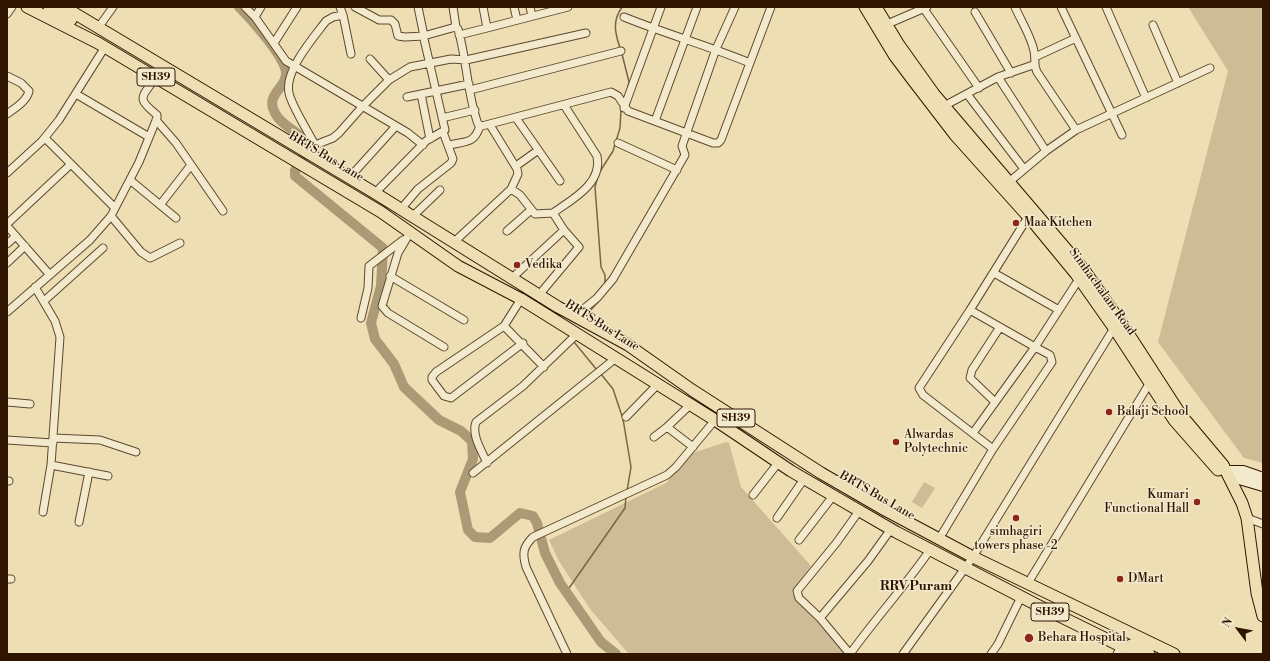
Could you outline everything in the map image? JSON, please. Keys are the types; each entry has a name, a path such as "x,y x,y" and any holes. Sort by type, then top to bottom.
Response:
{"main road":[{"name":"SH39","path":"27,7 105,47 156,77 286,147 311,157 375,193 539,295 634,348 692,390 822,472 939,539 969,562 1021,597 1119,650 1137,654"},
{"name":"BRTS Bus Lane","path":"49,7 286,147"},
{"name":"SH39","path":"64,7 286,147"},
{"name":"Simhachalam Road","path":"866,7 881,27 894,55 955,135 1006,185 1028,217 1080,275 1114,328 1153,381 1174,420 1201,452 1229,477 1247,518 1263,616"},
{"path":"876,7 881,27 1006,185 1080,275 1153,381"},
{"name":"SH39","path":"311,157 409,234 458,266 521,299 715,420 804,479 859,511 930,550 1028,583 1174,654"},
{"name":"BRTS Bus Lane","path":"311,157 868,507 1061,611 1149,654"}],"street":[{"path":"7,14 12,7"},
{"path":"98,28 113,7"},
{"path":"245,7 255,17 286,61 408,133 422,145"},
{"path":"255,17 262,7"},
{"path":"274,43 297,7"},
{"path":"340,7 351,54"},
{"path":"355,7 379,20 393,21 400,37 424,36 456,27"},
{"path":"401,209 418,189 451,163 453,159 443,132 445,127 418,7"},
{"path":"449,146 472,140 476,137 480,125 474,110 466,60 456,27 453,7"},
{"path":"484,7 487,28"},
{"path":"514,7 517,20"},
{"path":"530,7 532,16"},
{"path":"459,35 532,16 546,10 568,7"},
{"path":"623,106 661,7"},
{"path":"655,121 697,7"},
{"path":"575,316 608,285 685,155 682,146 716,49 735,7"},
{"path":"480,125 490,125 611,92 615,93 623,106 655,121 713,143 718,142 721,140 771,7"},
{"path":"1016,7 1034,49 1035,57 1033,65 1076,130"},
{"path":"1061,7 1122,135"},
{"path":"1106,7 1146,98"},
{"path":"881,27 925,8 979,88"},
{"path":"975,12 1011,73"},
{"path":"343,15 333,17 326,21 294,66 288,86 311,157 333,138 389,80 410,67 451,59 466,60 586,33"},
{"path":"624,17 684,40 716,49 750,63"},
{"path":"1153,25 1178,83"},
{"path":"1035,57 1076,38"},
{"path":"7,173 45,138 76,94 105,47"},
{"path":"407,97 436,90 470,87 621,51"},
{"path":"370,59 389,80"},
{"path":"944,106 998,77 1033,65"},
{"path":"1006,185 1046,151 1076,130 1210,68"},
{"path":"7,76 21,83 29,91 28,95 23,101 7,114"},
{"path":"7,312 90,240 111,216 130,180 156,120 156,114 142,101 143,96 156,77"},
{"path":"998,77 1046,151"},
{"path":"76,94 149,137"},
{"path":"421,94 430,139"},
{"path":"967,94 1024,169"},
{"path":"511,189 520,195 535,214 540,215 553,213 588,188 597,165 597,156 564,105"},
{"path":"442,118 474,110"},
{"path":"516,118 560,181"},
{"path":"156,120 176,143 223,211"},
{"path":"454,242 511,189 518,174 516,166 490,125"},
{"path":"349,178 396,126"},
{"path":"375,193 422,145 443,132"},
{"path":"45,138 115,208"},
{"path":"618,143 677,170"},
{"path":"516,166 537,151"},
{"path":"50,275 7,225 71,164"},
{"path":"160,205 191,165"},
{"path":"130,180 176,218"},
{"path":"413,216 440,190"},
{"path":"507,231 531,210"},
{"path":"539,295 579,246 564,230 553,213"},
{"path":"111,216 141,252 150,258 180,243"},
{"path":"993,449 923,395 919,388 994,273 1028,217"},
{"path":"512,278 564,230"},
{"path":"361,318 368,288 370,264 409,234"},
{"path":"409,234 398,253 390,276 382,302 384,310 444,347"},
{"path":"7,244 16,236"},
{"path":"7,263 25,246"},
{"path":"44,301 103,248"},
{"path":"994,273 1059,310"},
{"path":"973,433 1035,346 1080,275"},
{"path":"390,276 464,320"},
{"path":"35,287 55,321 60,337 51,465 43,512"},
{"path":"521,299 504,326 433,374 432,380 444,396 451,398 523,343"},
{"path":"939,539 993,449 1052,362 1050,355 970,310"},
{"path":"504,326 523,343 544,367"},
{"path":"995,402 971,380 970,375 1000,327"},
{"path":"903,654 969,562 1114,328"},
{"path":"487,463 475,434 474,428 476,422 524,386 577,334"},
{"path":"473,473 616,358"},
{"path":"1028,583 1153,381"},
{"path":"626,417 658,384"},
{"path":"7,402 30,404"},
{"path":"654,436 667,427 690,405"},
{"path":"567,654 526,567 523,557 524,546 533,537 667,475 715,420"},
{"path":"667,427 693,447"},
{"path":"7,440 100,440 136,452"},
{"path":"753,494 778,462"},
{"path":"51,465 108,476"},
{"path":"79,522 89,472"},
{"path":"1229,477 1243,472 1263,478"},
{"path":"1229,477 1263,486"},
{"path":"777,518 804,479"},
{"path":"799,540 833,496"},
{"path":"859,511 838,542 797,591 799,598 820,618 850,654 870,626 908,583 930,550"},
{"path":"1247,518 1263,524"},
{"path":"820,618 868,561 891,529"},
{"path":"991,654 998,644 1021,597"}],"shaded area":[{"path":"1188,7 1263,7 1263,463 1244,458 1158,342 1228,71"},
{"path":"726,442 729,443 741,487 811,566 792,593 846,654 629,654 590,609 559,561 549,540 666,483 693,453"},
{"path":"924,482 935,488 922,508 912,502"}],"waterway":[{"path":"239,7 266,38 284,65 286,78 272,101 272,106 275,113 282,122 311,146 295,170 295,176 383,248 381,286 371,323 375,339 394,364 404,387 439,420 461,431 472,441 473,459 460,492 468,530 475,537 490,538 520,513 533,516 537,523 545,553 560,583 601,642 616,654"},
{"path":"620,48 615,27 617,17 622,7"},
{"path":"622,54 629,82 628,87"},
{"path":"599,173 613,151 620,128 621,110"},
{"path":"598,176 595,187 601,267 605,275 605,283"},
{"path":"589,312 599,301"},
{"path":"574,342 597,370"},
{"path":"601,374 613,389 623,419 631,467 627,491"},
{"path":"567,591 625,508 626,497"}],"place":[{"name":"Maa Kitchen","path":"1016,223"},
{"name":"Vedika","path":"517,265"},
{"name":"Balaji School","path":"1109,412"},
{"name":"Alwardas Polytechnic","path":"896,442"},
{"name":"Kumari Functional Hall","path":"1197,502"},
{"name":"simhagiri towers phase -2","path":"1016,518"},
{"name":"DMart","path":"1120,579"},
{"name":"Behara Hospital","path":"1029,638"}],"district":[{"name":"RRV Puram","path":"916,587"}]}
